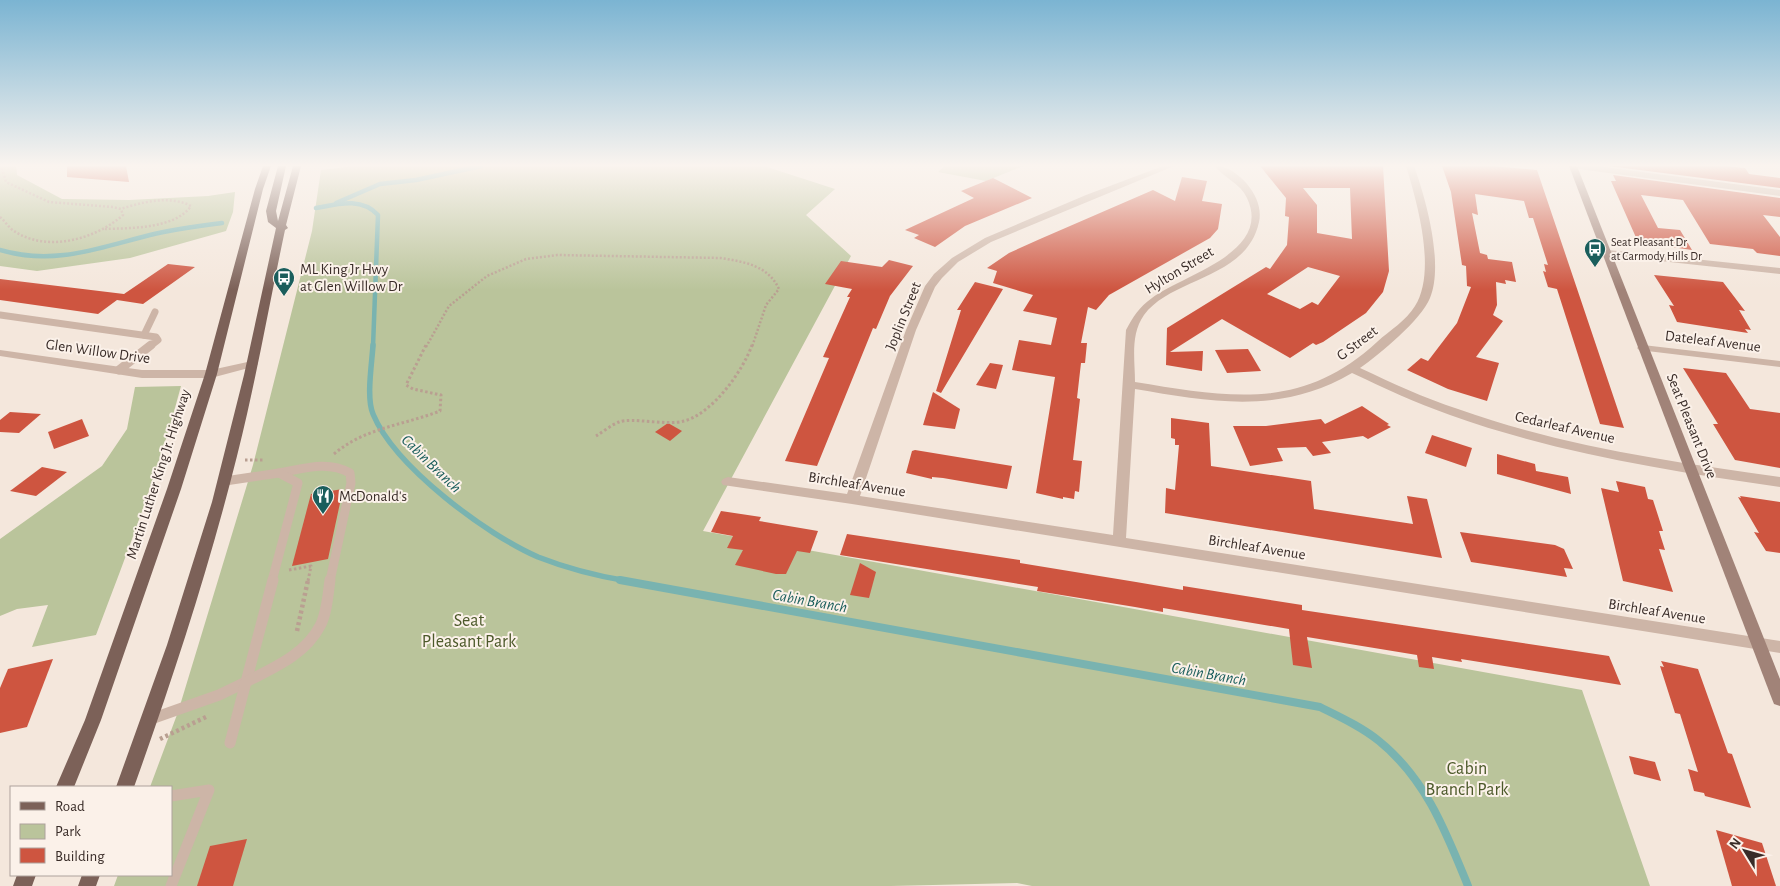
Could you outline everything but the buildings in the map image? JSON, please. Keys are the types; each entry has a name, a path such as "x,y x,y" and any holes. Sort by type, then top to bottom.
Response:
{"main road":[{"name":"Martin Luther King Jr. Highway","path":"65,786 93,720 129,620 211,374 253,207"},
{"path":"273,207 271,216 274,222 283,228"},
{"path":"125,786 191,597 224,480 288,207"}],"street":[{"name":"Joplin Street","path":"852,499 911,330 930,286 955,260 988,240 1063,207"},
{"name":"Hylton Street","path":"1119,542 1130,385 1130,330 1135,320 1151,304 1242,249 1254,232 1254,207"},
{"name":"G Street","path":"1130,385 1231,399 1258,398 1300,390 1331,379 1352,368 1404,325 1420,308 1428,290 1428,252 1421,207"},
{"name":"Seat Pleasant Drive","path":"1589,207 1643,348 1693,470 1780,699"},
{"path":"1608,254 1780,271"},
{"name":"Dateleaf Avenue","path":"1643,348 1780,364"},
{"name":"Glen Willow Drive","path":"0,353 142,374 211,374 252,364"},
{"name":"Cedarleaf Avenue","path":"1352,368 1418,400 1487,425 1574,446 1693,470 1780,482"},
{"name":"Birchleaf Avenue","path":"728,482 852,499 1780,647"}],"lane":[{"path":"144,335 155,312"},
{"path":"0,315 156,337 158,340 119,370"},
{"path":"150,719 219,696 291,660 312,640 322,625 351,483 350,473 342,467 329,464 224,480"},
{"path":"230,743 298,483 279,473"},
{"path":"171,886 209,790 172,796"}],"path":[{"path":"115,207 121,210 129,207"},
{"path":"0,216 7,221 12,230 39,240 66,240 105,228 145,225 174,219 188,213 191,207"},
{"path":"105,228 123,215 121,210"},
{"path":"356,437 440,411 441,395 413,390 406,385 414,367 449,306 487,276 526,259 557,255 721,258 747,263 766,272 776,280 779,289 766,306 746,360 716,401 700,414 685,421 640,424 620,421 596,436"}],"green space":[{"path":"0,207 233,207 226,231 130,258 37,271 0,266"},
{"name":"Seat Pleasant Park","path":"315,207 815,207 806,215 851,256 703,531 1582,690 1650,886 1032,886 1017,883 891,886 114,886 118,876 172,876 172,786 150,786 178,712 253,465 312,231"},
{"path":"181,386 153,481 96,635 32,647 48,605 17,609 0,616 0,539 102,466 127,429 135,387"}],"waterway":[{"name":"Cabin Branch","path":"316,208 320,207"},
{"name":"Cabin Branch","path":"367,207 378,215 373,347"},
{"name":"Cabin Branch","path":"0,250 20,254 57,256 94,250 168,231 222,223"},
{"name":"Cabin Branch","path":"373,345 370,390 373,414 384,434 421,477 469,516 517,547 560,565 627,581"},
{"name":"Cabin Branch","path":"620,580 1320,707 1351,722 1379,741 1410,772 1443,826 1468,886"}],"place":[{"name":"Seat Pleasant Dr at Carmody Hills Dr","path":"1595,268"},
{"name":"ML King Jr Hwy at Glen Willow Dr","path":"284,297"},
{"name":"McDonald's","path":"323,515"}],"park label":[{"name":"Cabin Branch Park","path":"1467,778"}]}
